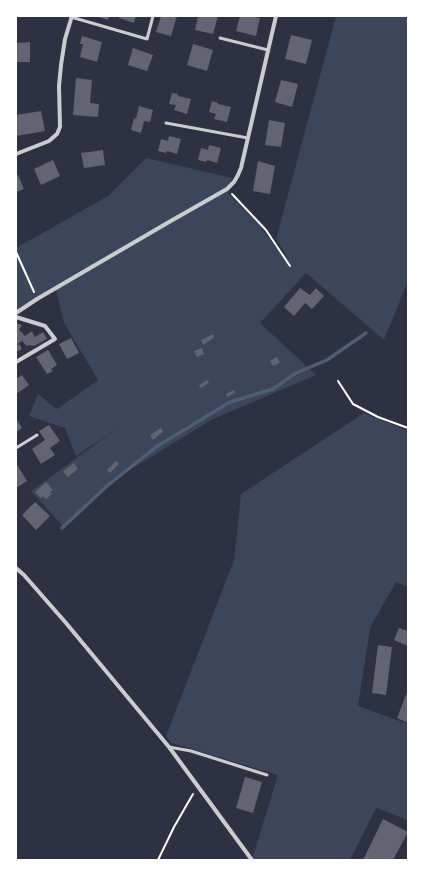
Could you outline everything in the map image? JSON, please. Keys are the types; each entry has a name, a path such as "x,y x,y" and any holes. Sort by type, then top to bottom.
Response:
{"street":[{"path":"16,154 49,141 60,127 59,86 61,65 65,39 72,16"},
{"path":"16,313 37,299 227,189 238,175 276,16"},
{"path":"16,317 45,326 54,339 16,362"},
{"path":"16,568 61,617 169,747 200,787 252,860"}],"lane":[{"path":"72,16 147,39 153,16"},
{"path":"220,38 268,50"},
{"path":"166,123 248,138"},
{"path":"16,448 36,435"},
{"path":"169,747 192,751 267,775"}],"path":[{"path":"227,189 266,230 290,266"},
{"path":"16,252 37,299"},
{"path":"338,381 353,404 378,417 408,428"},
{"path":"158,860 174,827 193,794 200,787"}],"shaded area":[{"path":"336,16 408,16 408,281 384,340 306,273 260,323 316,375 211,420 112,481 63,526 31,491 115,430 76,456 65,428 29,416 38,394 57,409 98,380 64,323 55,286 16,310 16,248 108,196 146,158 232,178 228,193 260,226 277,248 296,264 287,256 276,239"},
{"path":"364,413 408,431 408,587 396,582 370,628 358,706 408,724 408,820 376,808 350,860 255,860 253,856 278,775 172,743 166,736 234,560 241,494"}],"building":[{"path":"95,16 109,16 108,20"},
{"path":"119,16 136,16 134,23 119,18"},
{"path":"161,16 177,16 171,36 156,32"},
{"path":"198,16 218,16 213,34 195,30"},
{"path":"240,16 260,18 256,36 236,31"},
{"path":"291,35 312,40 306,64 285,59"},
{"path":"82,36 102,42 97,62 80,57 83,44 80,44"},
{"path":"30,42 30,62 16,62 16,43"},
{"path":"193,44 213,50 207,71 187,65"},
{"path":"133,48 153,55 147,71 128,65"},
{"path":"76,78 92,80 90,103 99,104 98,117 73,115"},
{"path":"281,80 298,84 292,107 275,102"},
{"path":"172,93 191,99 187,114 174,110 176,105 169,104"},
{"path":"212,101 231,107 227,122 214,119 216,114 209,112"},
{"path":"139,106 153,110 150,122 144,121 141,133 131,130 134,118 136,119"},
{"path":"41,111 45,131 16,136 16,115"},
{"path":"269,120 285,123 281,147 265,145"},
{"path":"169,136 181,139 177,154 167,151 166,153 158,151 161,139 168,141"},
{"path":"209,145 221,148 217,163 207,160 206,162 198,160 201,148 208,150"},
{"path":"103,150 105,165 84,168 81,153"},
{"path":"53,160 60,176 41,185 34,169"},
{"path":"258,161 275,166 270,194 253,191"},
{"path":"18,175 24,189 16,192 16,176"},
{"path":"300,288 310,295 316,288 324,296 312,309 305,303 294,316 284,307"},
{"path":"16,323 22,325 19,330 25,336 32,331 35,337 43,332 47,339 34,346 27,346 22,341 16,345"},
{"path":"213,334 214,338 203,345 201,340"},
{"path":"71,338 79,353 67,359 59,344"},
{"path":"19,344 22,349 16,352 16,346"},
{"path":"202,348 204,354 197,357 194,351"},
{"path":"48,350 57,365 51,369 53,371 47,374 36,357"},
{"path":"277,357 280,363 273,366 270,361"},
{"path":"22,375 29,385 16,394 16,379"},
{"path":"207,380 209,383 201,388 199,385"},
{"path":"234,390 235,393 227,397 226,394"},
{"path":"16,418 22,428 16,432"},
{"path":"49,425 60,441 50,448 55,455 41,464 32,449 45,440 39,431"},
{"path":"161,428 163,432 153,440 150,435"},
{"path":"116,461 119,464 110,473 107,470"},
{"path":"16,463 27,481 16,488"},
{"path":"74,463 78,469 68,477 63,471"},
{"path":"46,482 53,490 50,492 52,494 46,499 43,496 41,498 35,492"},
{"path":"35,502 50,516 36,530 22,515"},
{"path":"399,628 408,631 408,646 394,640"},
{"path":"378,645 392,647 386,695 372,693"},
{"path":"408,690 408,723 397,718"},
{"path":"245,777 262,782 253,813 236,808"},
{"path":"383,819 408,832 393,860 363,860"}],"waterway":[{"path":"62,528 107,486 156,447 230,402 273,389 296,373 327,360 366,333"}]}
